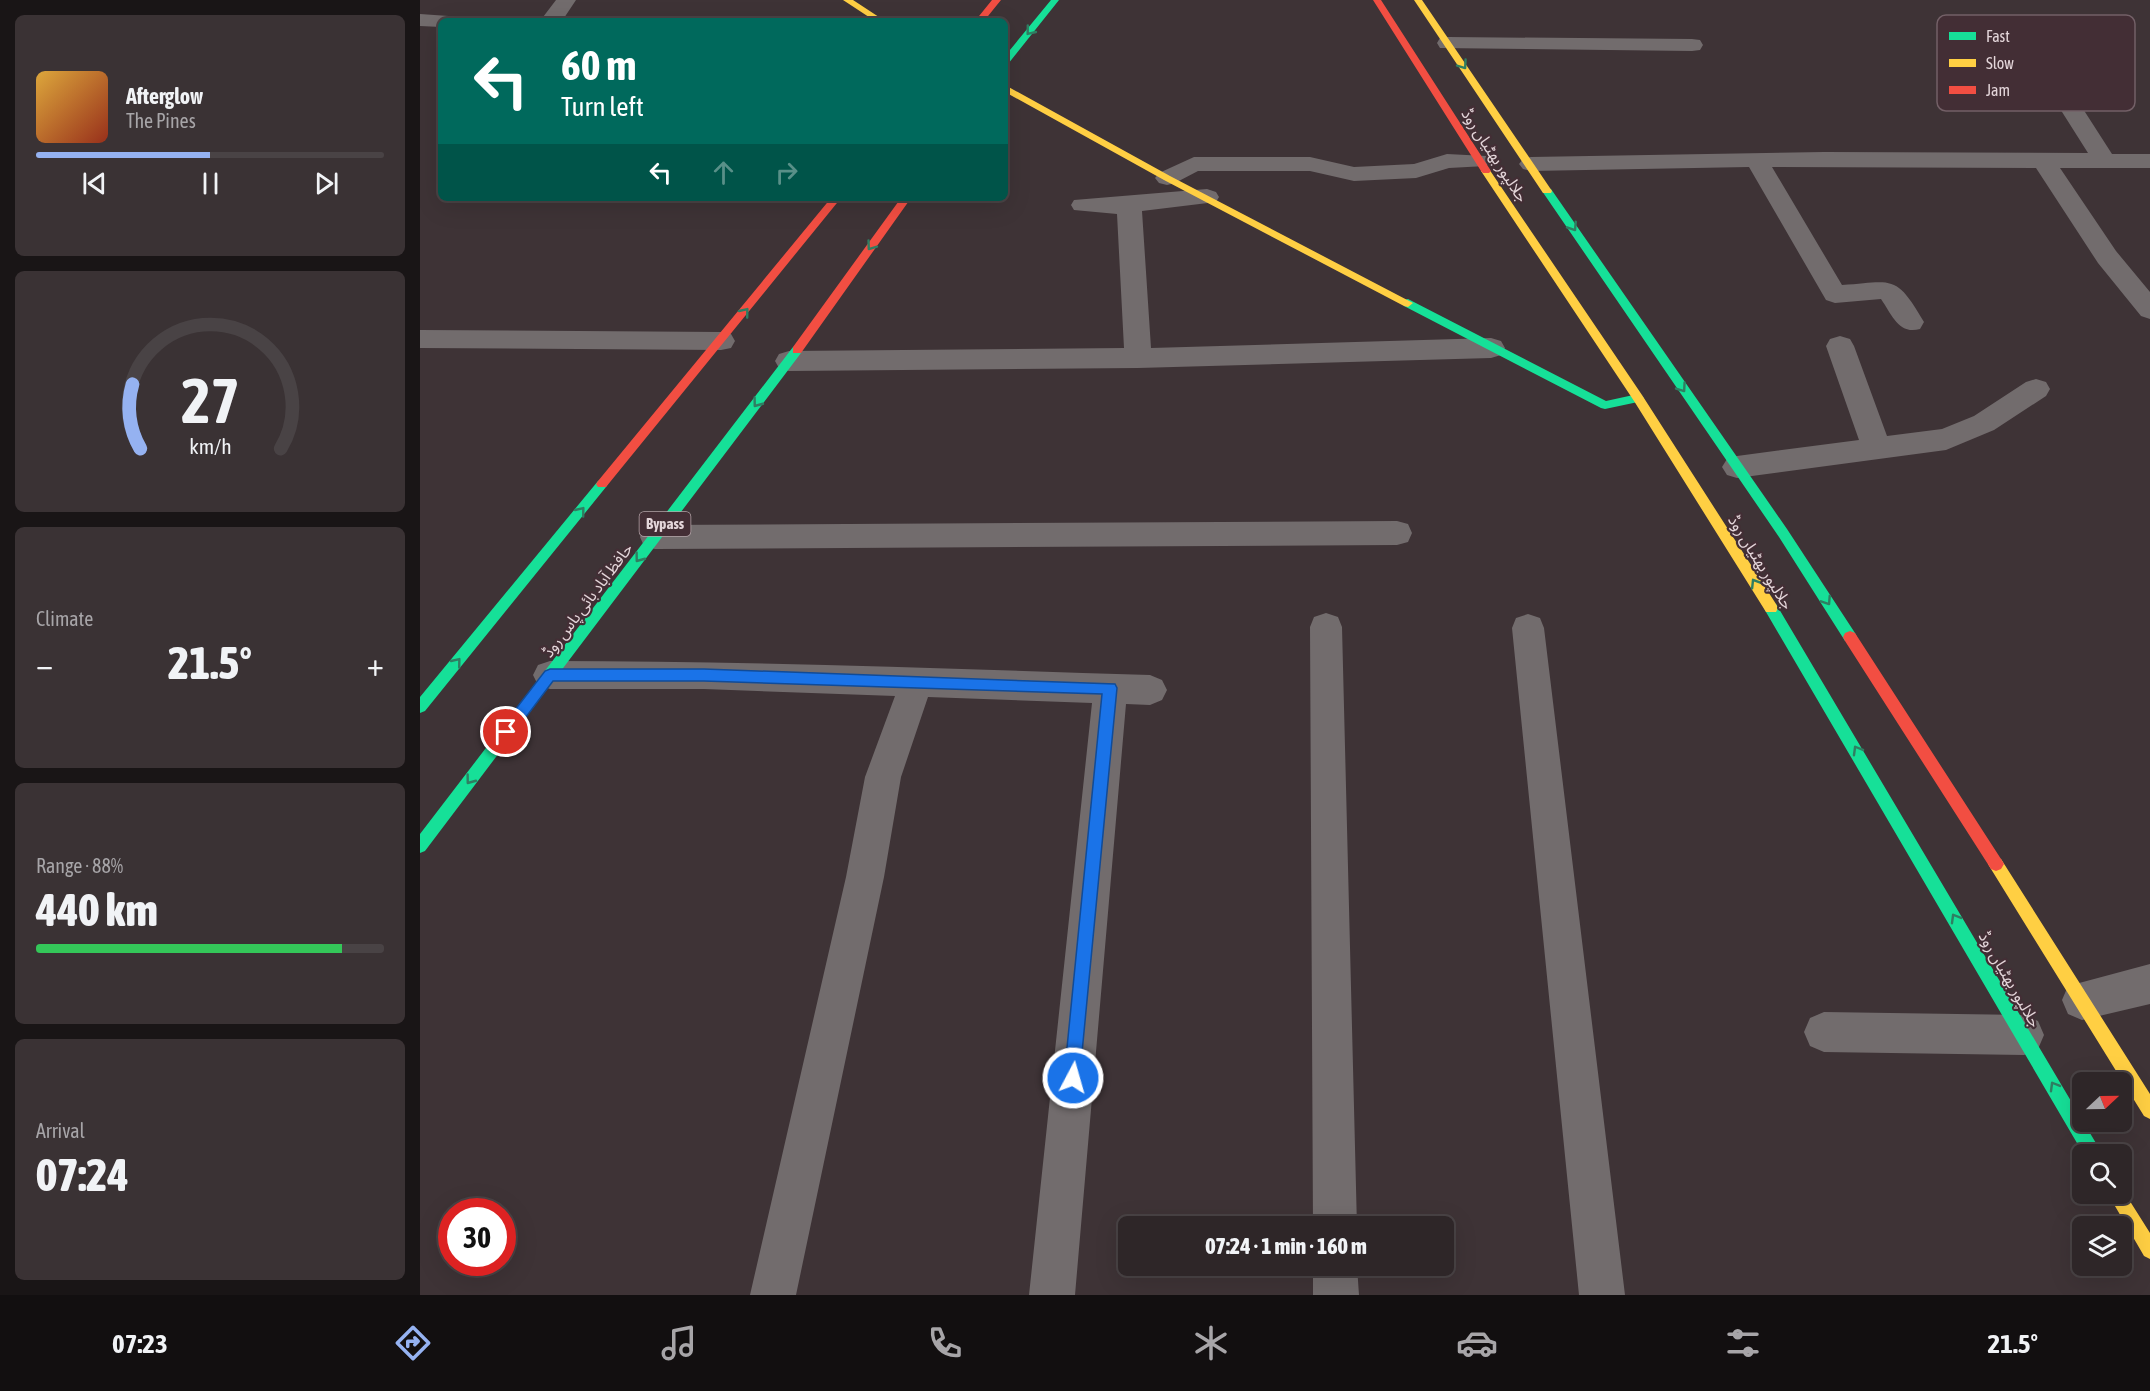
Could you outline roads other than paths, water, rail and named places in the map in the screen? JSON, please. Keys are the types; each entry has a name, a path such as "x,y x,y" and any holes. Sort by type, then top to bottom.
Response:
{"main road":[{"path":"847,0 876,18"},
{"path":"982,18 997,0"},
{"path":"1008,58 1055,0"},
{"name":"جلالپور بھٹیاں روڈ","path":"1377,0 1479,160 1638,398 1799,652 2088,1144"},
{"name":"جلالپور بھٹیاں روڈ","path":"1418,0 1532,164 1635,321 1737,467 1939,773 2150,1110"},
{"path":"1008,90 1167,178 1491,348 1605,405 1638,398"},
{"path":"420,707 834,201"},
{"name":"حافظ آباد بائی پاس روڈ","path":"420,846 789,361 904,201"},
{"path":"2123,1204 2150,1250"}],"street":[{"path":"553,18 566,0"},
{"path":"420,20 438,20"},
{"path":"1448,43 1692,45"},
{"path":"2073,111 2104,160"},
{"path":"1167,178 1194,164 1310,164 1354,174 1416,171 1447,160 1479,160"},
{"path":"1532,164 1756,160 2150,160"},
{"path":"1756,160 1835,294 1888,290 1911,322"},
{"path":"2043,160 2107,257 2150,310"},
{"path":"1083,205 1118,206 1129,202 1206,197"},
{"path":"1129,202 1138,358"},
{"path":"420,339 721,341"},
{"path":"1840,346 1877,448"},
{"path":"789,361 1138,358 1491,348"},
{"path":"1737,467 1946,439 1984,423 2036,389"},
{"path":"655,537 1397,533"},
{"path":"1326,627 1335,1216"},
{"path":"1528,628 1602,1295"},
{"path":"550,675 704,675 1150,690"},
{"path":"773,1295 866,877 883,777 917,681"},
{"path":"1052,1295 1110,688"},
{"path":"2082,1000 2150,984"},
{"path":"1824,1032 2024,1035"},
{"path":"1335,1276 1336,1295"}]}
